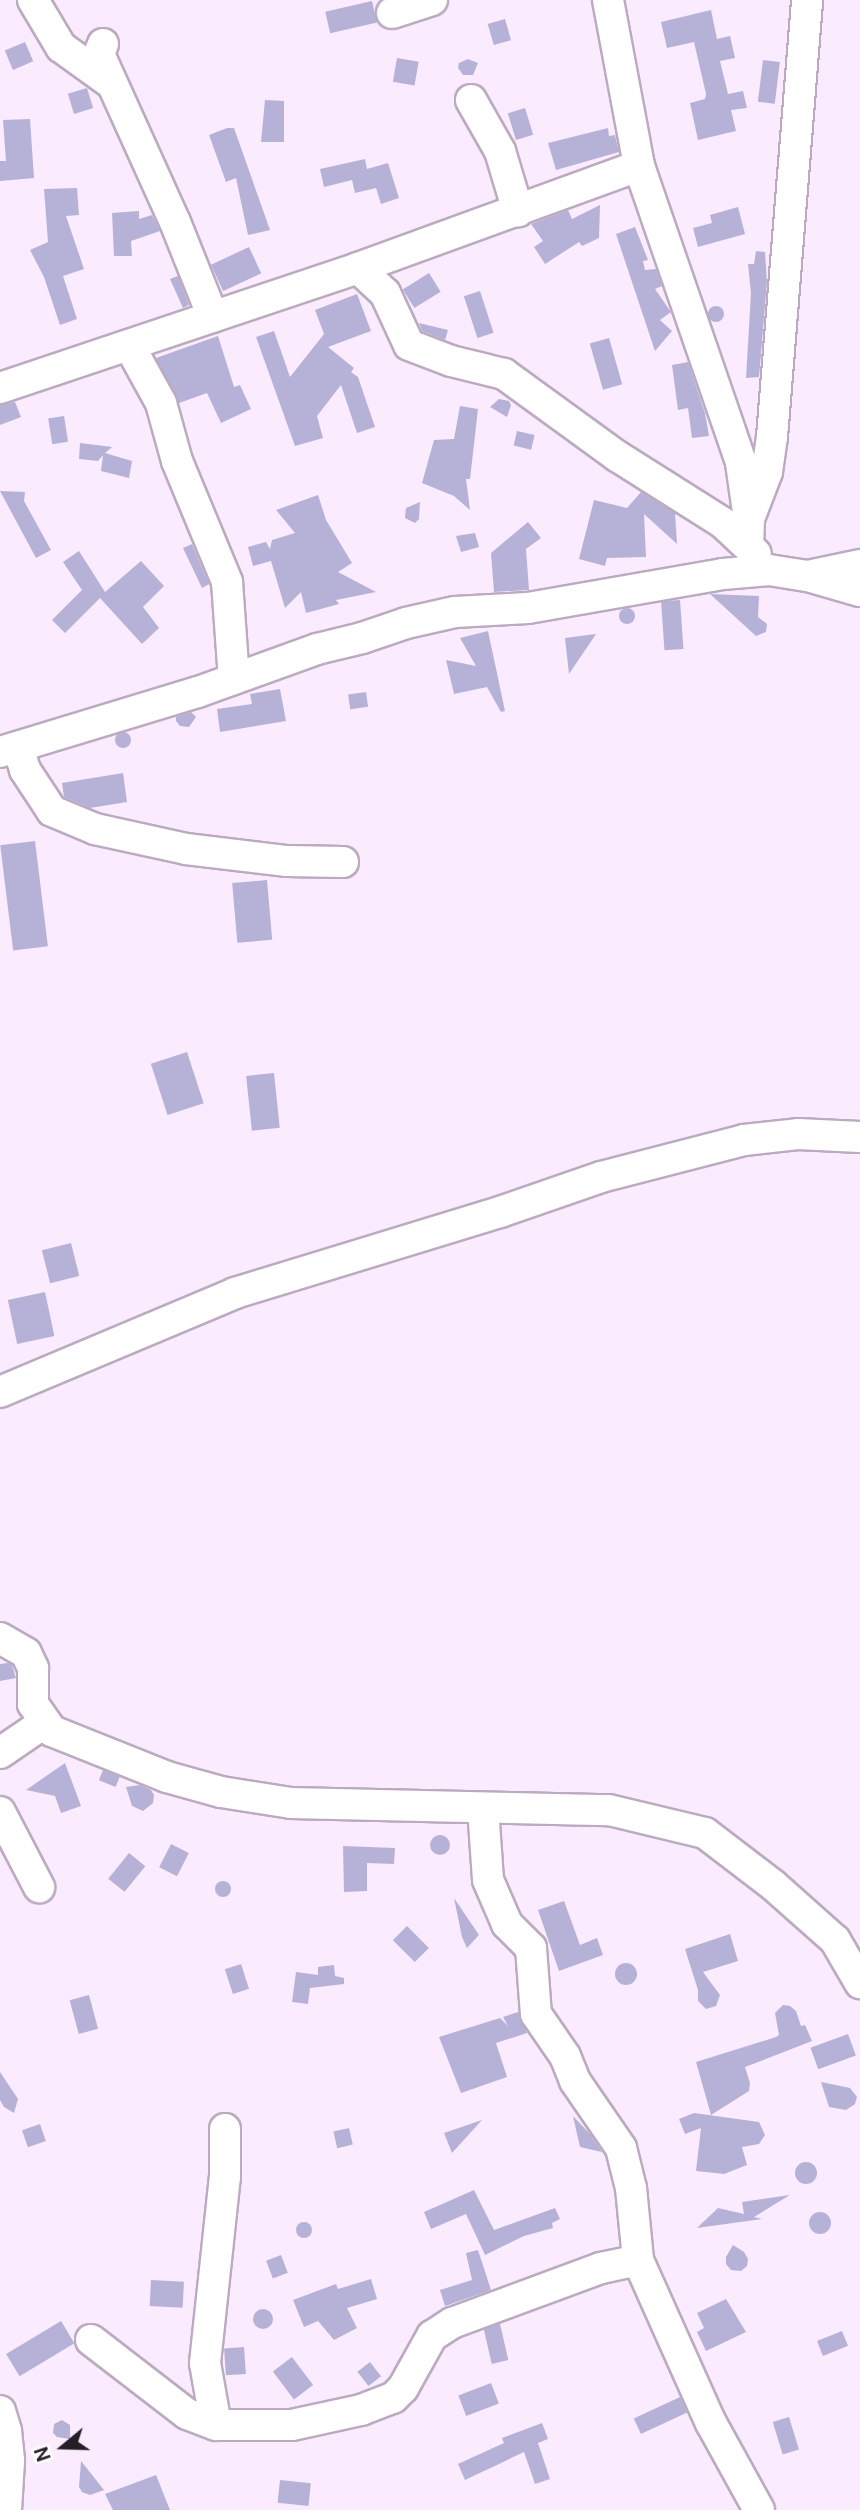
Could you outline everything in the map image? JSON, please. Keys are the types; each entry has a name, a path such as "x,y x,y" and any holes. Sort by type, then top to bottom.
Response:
{"street":[{"path":"33,0 61,47 114,85"},
{"path":"392,13 432,0"},
{"path":"608,0 639,166 741,463 749,533 769,570"},
{"path":"749,533 767,472 772,437 807,0"},
{"path":"103,44 99,54 175,222 213,317"},
{"path":"471,100 500,151 518,211"},
{"path":"0,388 358,268 639,166"},
{"path":"358,268 385,293 409,345 452,361 504,374 638,470 723,523 749,533"},
{"path":"129,345 161,403 177,461 227,582 234,679"},
{"path":"808,576 860,565"},
{"path":"343,862 287,861 186,849 95,829 52,811 9,749 234,679 317,649 406,622 455,612 528,608 723,574 769,570 808,576 860,591"},
{"path":"0,1392 235,1293 500,1212 601,1177 744,1140 798,1134 860,1137"},
{"path":"0,1638 26,1653 34,1683 33,1704 44,1723 79,1744 119,1756 167,1777 221,1793 291,1803 609,1810 705,1833 773,1885 835,1940 860,1983"},
{"path":"0,1753 44,1723"},
{"path":"483,1808 488,1880 507,1924 531,1948 536,2014 565,2056 575,2081 621,2148 631,2188 638,2260 711,2423 759,2510"},
{"path":"0,1812 38,1887"},
{"path":"216,2425 205,2363 225,2177 225,2129"},
{"path":"90,2340 187,2414 216,2425 292,2425 361,2410 393,2398 403,2388 432,2336 452,2323 601,2268 638,2260"},
{"path":"0,2411 6,2431 9,2461 6,2510"}],"building":[{"path":"372,1 377,22 330,33 325,12"},
{"path":"711,10 717,39 730,36 735,58 720,61 728,94 743,91 747,108 731,110 736,131 698,140 690,103 705,99 706,94 694,42 667,48 661,22"},
{"path":"505,19 511,40 494,45 488,24"},
{"path":"25,42 33,61 13,70 5,51"},
{"path":"397,58 419,62 414,85 393,82"},
{"path":"468,59 478,63 473,75 463,75 458,68 459,63"},
{"path":"763,60 780,62 775,104 758,102"},
{"path":"87,88 93,108 74,114 68,94"},
{"path":"265,100 284,101 284,142 261,142"},
{"path":"525,108 533,135 516,140 508,113"},
{"path":"30,119 34,178 0,181 0,161 6,161 3,120"},
{"path":"234,128 270,230 248,235 236,178 226,182 209,135"},
{"path":"608,128 609,136 615,135 619,152 556,170 548,143"},
{"path":"365,159 367,169 388,163 399,198 381,204 376,188 355,193 352,180 324,187 320,169"},
{"path":"77,188 79,215 66,216 84,269 63,276 77,319 60,325 44,277 30,250 48,242 44,189"},
{"path":"600,205 599,238 582,246 579,242 545,264 534,247 543,241 531,224 568,210 572,219"},
{"path":"738,207 745,234 698,247 693,228 712,223 710,215"},
{"path":"139,211 139,219 152,215 160,231 131,241 132,256 114,256 112,213"},
{"path":"635,227 648,260 643,261 645,270 656,269 662,286 655,289 671,312 660,320 672,331 655,351 616,234"},
{"path":"249,247 261,273 223,291 211,265"},
{"path":"756,251 765,252 767,282 759,377 746,378 751,293 748,264 754,264"},
{"path":"429,273 441,292 414,308 403,289"},
{"path":"178,276 189,305 183,308 170,279"},
{"path":"480,291 494,333 477,338 464,296"},
{"path":"357,294 371,331 328,347 354,368 351,372 358,377 375,427 357,433 341,385 317,416 323,438 295,446 256,337 274,331 290,377 324,334 315,310"},
{"path":"713,306 719,306 724,314 722,320 713,322 708,317 708,311"},
{"path":"419,323 448,330 445,340 422,331"},
{"path":"218,336 234,387 240,385 251,409 221,423 207,393 179,403 156,358"},
{"path":"609,338 622,384 603,390 590,344"},
{"path":"688,362 705,413 709,436 692,438 688,408 678,410 672,365"},
{"path":"499,399 509,401 511,405 507,417 490,407"},
{"path":"15,402 21,417 0,425 0,405"},
{"path":"460,406 478,409 470,479 466,479 470,510 454,496 422,483 434,440 454,439"},
{"path":"64,416 68,442 52,444 48,419"},
{"path":"517,431 535,435 531,450 514,446"},
{"path":"80,443 112,447 105,453 132,461 129,478 101,471 103,455 98,461 79,459"},
{"path":"0,491 25,492 24,501 51,550 36,558"},
{"path":"641,492 675,513 677,544 644,514 646,557 607,558 605,566 579,559 594,500 627,508"},
{"path":"318,495 326,520 352,563 338,572 376,592 336,600 339,604 306,613 301,592 285,608 271,561 253,566 248,547 266,542 270,549 272,540 295,533 276,510"},
{"path":"420,502 419,519 415,523 405,518 406,508"},
{"path":"528,522 541,538 526,549 529,590 494,592 491,553"},
{"path":"475,533 479,547 461,552 456,536"},
{"path":"192,544 209,584 202,588 183,548"},
{"path":"79,551 105,592 141,561 164,586 143,607 159,628 142,644 100,598 65,633 52,620 82,590 63,562"},
{"path":"710,594 759,596 758,617 767,624 766,632 756,636"},
{"path":"680,600 683,649 664,650 661,601"},
{"path":"624,608 630,608 635,616 633,622 624,624 619,619 619,613"},
{"path":"488,631 505,711 501,712 487,687 454,694 446,660 476,666 460,638"},
{"path":"596,634 569,674 565,638"},
{"path":"280,689 286,721 220,732 217,709 252,704 250,694"},
{"path":"366,692 368,707 350,709 348,695"},
{"path":"191,712 196,717 189,727 180,726 176,717"},
{"path":"120,732 126,732 131,740 129,746 120,748 115,743 115,737"},
{"path":"123,773 127,802 90,808 64,797 62,783"},
{"path":"35,841 48,946 13,950 0,845"},
{"path":"267,880 272,940 237,943 232,883"},
{"path":"187,1052 204,1103 168,1115 151,1064"},
{"path":"274,1073 280,1128 252,1131 246,1076"},
{"path":"71,1243 79,1276 50,1283 42,1250"},
{"path":"45,1292 54,1336 17,1344 8,1300"},
{"path":"0,1664 12,1665 16,1678 0,1681"},
{"path":"65,1763 81,1806 61,1813 55,1796 26,1790"},
{"path":"103,1770 120,1777 116,1787 99,1780"},
{"path":"140,1785 151,1790 154,1795 153,1803 143,1811 132,1806 126,1787"},
{"path":"440,1835 447,1838 450,1845 447,1852 440,1855 433,1852 430,1845 433,1838"},
{"path":"171,1844 189,1853 177,1876 159,1867"},
{"path":"343,1846 395,1848 394,1864 367,1863 367,1891 344,1892"},
{"path":"129,1853 145,1866 125,1892 108,1879"},
{"path":"220,1881 226,1881 231,1889 229,1895 220,1897 215,1892 215,1886"},
{"path":"454,1898 479,1935 467,1948 462,1937"},
{"path":"564,1901 580,1945 597,1938 603,1955 559,1971 538,1910"},
{"path":"407,1926 429,1948 415,1962 393,1940"},
{"path":"730,1934 738,1961 703,1972 720,1995 716,2006 706,2009 698,2001 698,1990 685,1949"},
{"path":"626,1963 634,1966 637,1974 634,1982 626,1985 618,1982 615,1974 618,1966"},
{"path":"241,1964 249,1989 233,1994 225,1969"},
{"path":"334,1965 335,1976 344,1978 344,1984 310,1988 308,2004 292,2002 296,1972 318,1975 318,1967"},
{"path":"89,1995 98,2029 79,2034 70,2000"},
{"path":"783,2005 796,2011 801,2026 805,2025 812,2041 745,2067 750,2083 749,2091 711,2115 696,2062 776,2037 779,2035 775,2013"},
{"path":"518,2012 527,2033 496,2043 507,2077 461,2093 439,2037 500,2018 508,2026 503,2017"},
{"path":"848,2034 856,2056 818,2069 810,2048"},
{"path":"0,2072 18,2099 14,2113 4,2107 0,2100"},
{"path":"821,2082 850,2088 857,2097 855,2104 846,2110 829,2107"},
{"path":"694,2113 759,2122 765,2135 759,2144 742,2147 747,2165 724,2174 696,2171 701,2128 685,2134 679,2119"},
{"path":"573,2116 590,2134 602,2152 580,2147"},
{"path":"482,2120 452,2153 444,2133"},
{"path":"40,2124 46,2141 28,2147 22,2130"},
{"path":"349,2128 353,2145 337,2148 333,2132"},
{"path":"806,2162 814,2165 817,2173 814,2181 806,2184 798,2181 795,2173 798,2165"},
{"path":"474,2190 494,2230 555,2208 560,2219 552,2223 553,2228 524,2236 485,2255 466,2214 431,2229 424,2212"},
{"path":"790,2195 754,2217 762,2219 697,2228 718,2208 744,2214 742,2202"},
{"path":"820,2212 828,2215 831,2223 828,2231 820,2234 812,2231 809,2223 812,2215"},
{"path":"301,2222 307,2222 312,2230 310,2236 301,2238 296,2233 296,2227"},
{"path":"733,2245 744,2252 748,2259 747,2266 741,2271 731,2270 726,2264 726,2257"},
{"path":"478,2250 491,2290 445,2306 440,2290 472,2280 466,2253"},
{"path":"281,2255 288,2273 273,2278 266,2261"},
{"path":"371,2279 377,2299 347,2308 357,2328 334,2340 318,2321 304,2327 293,2300 336,2284 338,2289"},
{"path":"151,2280 184,2282 183,2308 150,2306"},
{"path":"726,2299 746,2332 706,2351 697,2332 704,2328 697,2313"},
{"path":"263,2309 270,2312 273,2319 270,2326 263,2329 256,2326 253,2319 256,2312"},
{"path":"61,2321 74,2343 20,2376 6,2354"},
{"path":"500,2324 508,2360 492,2364 483,2328"},
{"path":"842,2331 848,2346 823,2356 817,2341"},
{"path":"244,2347 246,2374 226,2375 224,2348"},
{"path":"292,2357 313,2385 294,2399 273,2371"},
{"path":"370,2362 381,2376 368,2386 357,2372"},
{"path":"491,2383 499,2404 466,2416 458,2396"},
{"path":"680,2397 687,2412 641,2434 634,2419"},
{"path":"789,2417 799,2450 783,2454 773,2422"},
{"path":"62,2420 70,2425 70,2439 57,2437 53,2433 54,2424"},
{"path":"542,2423 548,2439 538,2443 550,2479 535,2484 524,2452 465,2480 458,2464 504,2443 502,2438"},
{"path":"81,2461 104,2490 90,2495 82,2492 79,2487"},
{"path":"156,2475 170,2510 113,2510 105,2494"},
{"path":"280,2480 311,2483 308,2506 278,2503"}]}
